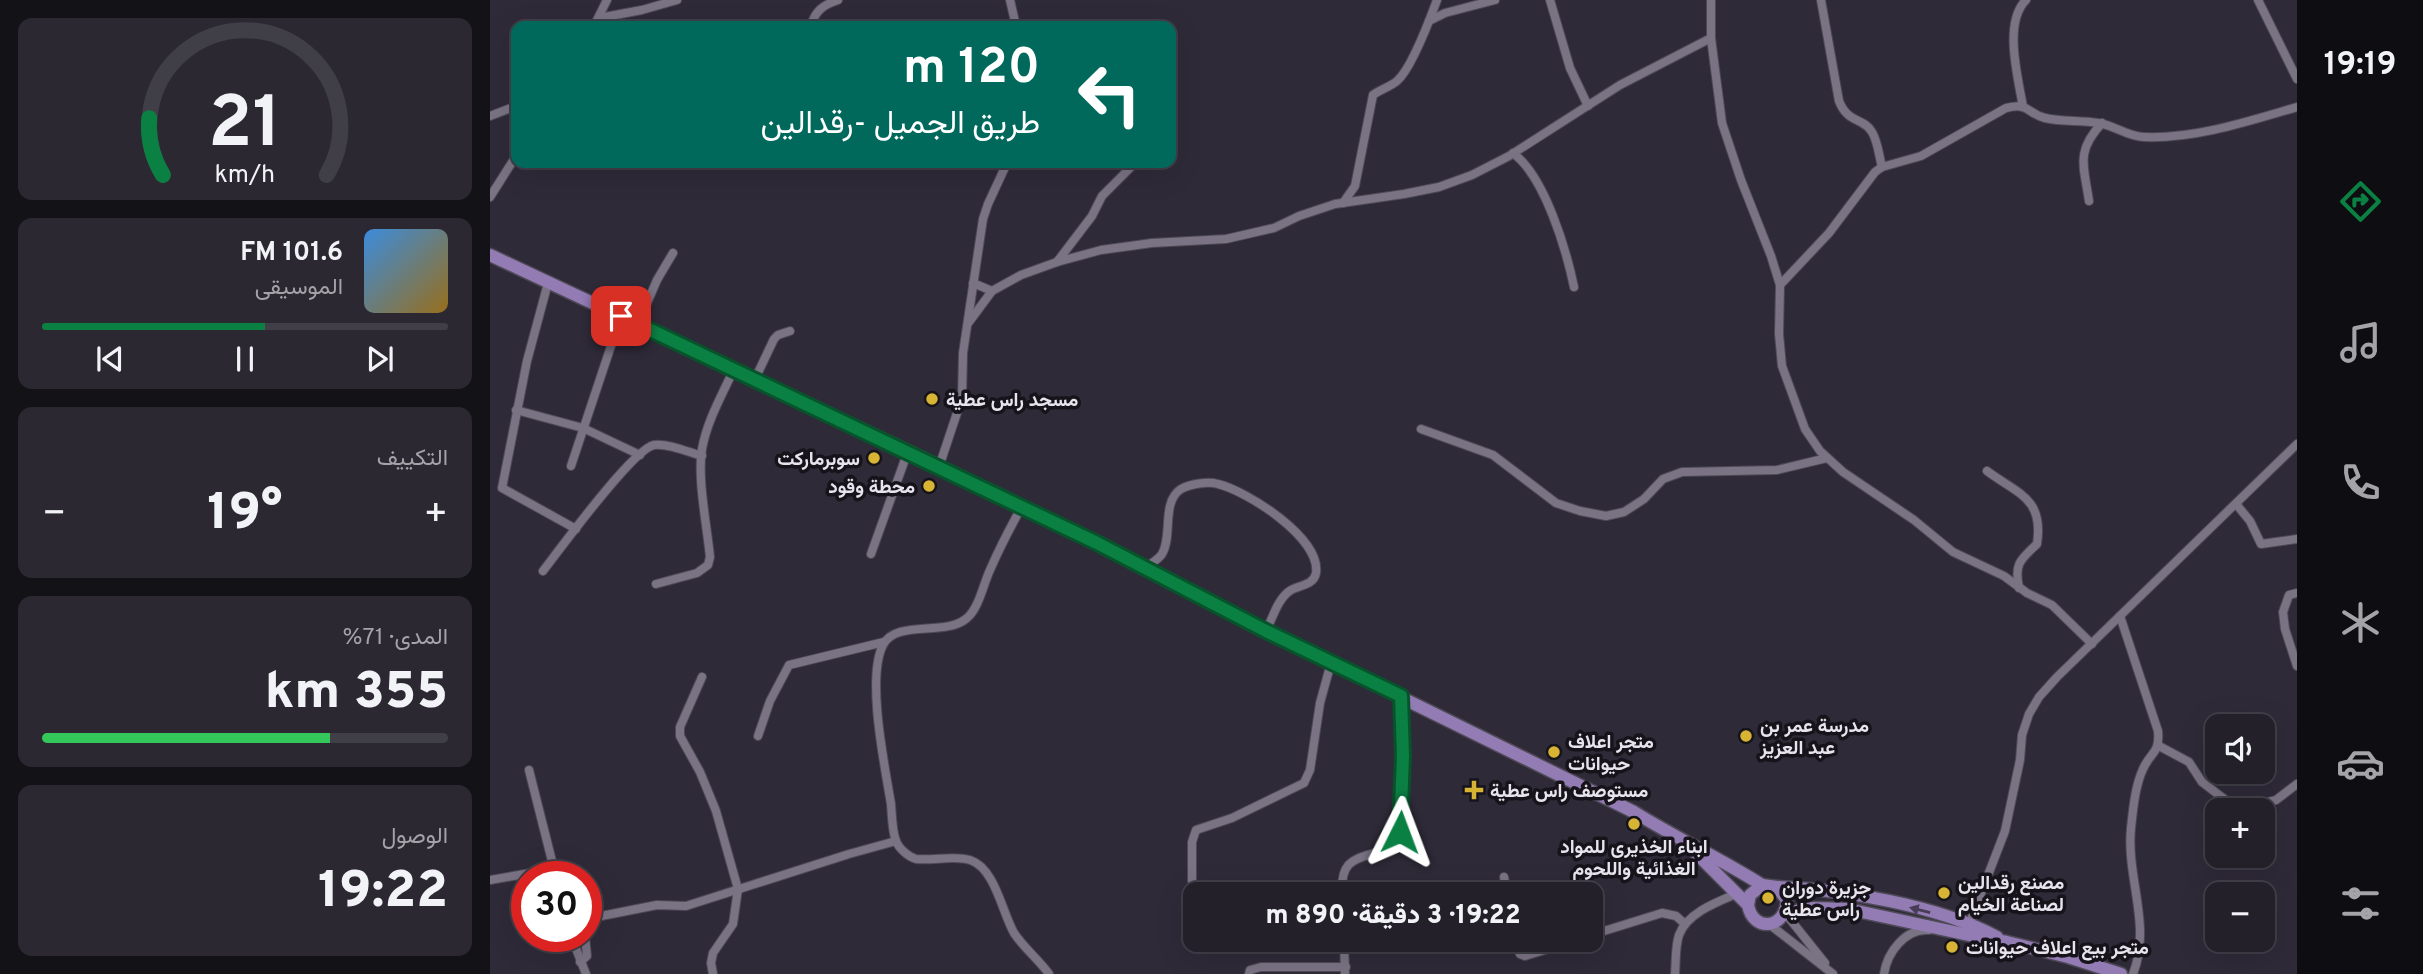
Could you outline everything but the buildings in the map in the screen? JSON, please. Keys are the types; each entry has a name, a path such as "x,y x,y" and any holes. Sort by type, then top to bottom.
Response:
{"main road":[{"path":"490,255 908,451 1145,568 1266,631 1634,812 1686,844 1729,864 1762,886 1818,889 1870,897 1971,931 2121,974"},
{"path":"1686,844 1748,905 1754,919 1769,924 1779,921 1785,913 1787,900 1777,887"},
{"path":"1748,905 1750,895 1762,886"},
{"path":"1785,913 1813,908 1848,909 1971,931"}],"street":[{"path":"597,21 607,0"},
{"path":"601,21 677,0"},
{"path":"812,21 820,8 838,0"},
{"path":"1010,0 1015,21"},
{"path":"1343,203 1355,187 1373,95 1404,74 1437,0"},
{"path":"1429,21 1445,13 1495,0"},
{"path":"1550,0 1570,68 1588,106"},
{"path":"1711,0 1711,38 1722,124 1772,256 1780,285 1779,334 1782,366 1805,429 1827,458 1843,472 1914,520 1954,552 2004,576 2019,588 2052,605 2092,644"},
{"path":"1821,0 1839,101 1844,113 1866,125 1873,133 1882,167"},
{"path":"2023,107 2013,50 2017,11 2026,0"},
{"path":"2259,0 2297,79"},
{"path":"969,322 992,291 1006,281 1057,262 1101,250 1152,243 1226,239 1274,228 1316,209 1438,187 1472,175 1513,153 1620,85 1711,38"},
{"path":"1780,285 1829,233 1875,172 1882,167 1922,156 2006,107 2016,105 2030,108 2046,119 2102,123 2142,137 2180,135 2297,107"},
{"path":"490,116 511,108"},
{"path":"2089,201 2083,151 2091,135 2102,123"},
{"path":"1513,153 1528,169 1540,189 1567,251 1574,287"},
{"path":"490,198 511,164"},
{"path":"939,467 962,398 963,353 983,219 1005,168"},
{"path":"1057,262 1092,216 1102,196 1130,168"},
{"path":"638,324 657,280 673,253"},
{"path":"973,282 992,291"},
{"path":"548,283 516,410 502,488 576,529"},
{"path":"571,466 621,316"},
{"path":"755,379 774,339 790,331"},
{"path":"656,584 697,573 708,565 710,557 702,456 709,424 734,369"},
{"path":"516,410 583,428 640,455"},
{"path":"1421,429 1493,455 1556,503 1606,516 1624,512 1644,499 1662,479 1682,472 1777,470 1827,458"},
{"path":"1884,974 1886,961 1892,950 1909,936 1923,930 1971,931 2005,831 2020,760 2022,735 2029,714 2039,697 2297,444"},
{"path":"543,571 600,495 651,445 702,456"},
{"path":"871,554 908,451"},
{"path":"1987,471 2033,503 2037,518 2037,544 2018,565 2016,573 2019,588"},
{"path":"1145,568 1161,556 1164,549 1170,506 1175,494 1184,488 1214,483 1232,488 1286,522 1302,538 1317,570 1315,578 1309,583 1291,590 1282,598 1266,631"},
{"path":"2236,504 2250,521 2261,544 2297,539"},
{"path":"758,736 770,701 789,665 884,642 909,630 955,625 965,620 972,613 990,568 1021,508"},
{"path":"2297,593 2289,595 2283,612 2285,629 2297,666"},
{"path":"2120,616 2158,731 2159,746 2143,769 2131,831 2131,861 2141,928 2140,948 2133,974"},
{"path":"884,642 877,668 879,729 896,841 910,857 916,859 964,859 973,861 983,869 993,884 1016,935 1049,974"},
{"path":"1192,881 1192,842 1196,830 1232,818 1304,783 1310,770 1320,703 1331,663"},
{"path":"702,677 680,727 680,736 700,772 716,811 738,889 733,924 713,953 713,974"},
{"path":"1343,882 1344,869 1349,862 1392,846 1400,832 1403,756 1401,696"},
{"path":"2159,746 2189,762 2202,782 2232,805 2252,806 2276,800 2297,784"},
{"path":"529,770 552,861"},
{"path":"602,916 657,905 686,906 896,841"},
{"path":"1504,877 1505,882"},
{"path":"490,880 511,878"},
{"path":"1675,974 1678,939 1685,925 1709,906 1736,894"},
{"path":"1603,931 1662,913 1676,916 1685,925"},
{"path":"1785,913 1833,974"},
{"path":"1769,924 1833,974"},
{"path":"577,952 586,974"},
{"path":"580,962 587,956 587,952"},
{"path":"1249,974 1250,970 1261,967 1345,970 1344,952"},
{"path":"1519,952 1525,956 1538,952"}],"place":[{"name":"مسجد راس عطية","path":"932,399"},
{"name":"سوبرماركت","path":"874,458"},
{"name":"محطة وقود","path":"929,486"},
{"name":"مدرسة عمر بن عبد العزيز","path":"1746,736"},
{"name":"متجر اعلاف حيوانات","path":"1554,752"},
{"name":"مستوصف راس عطية","path":"1474,790"},
{"name":"ابناء الخذيري للمواد الغذائية واللحوم","path":"1634,824"},
{"name":"مصنع رقدالين لصناعة الخيام","path":"1944,893"},
{"name":"جزيرة دوران راس عطية","path":"1768,898"},
{"name":"متجر بيع اعلاف حيوانات","path":"1952,947"}],"route":[{"path":"621,316 1097,543 1266,631 1401,696 1403,756 1400,832"}]}
